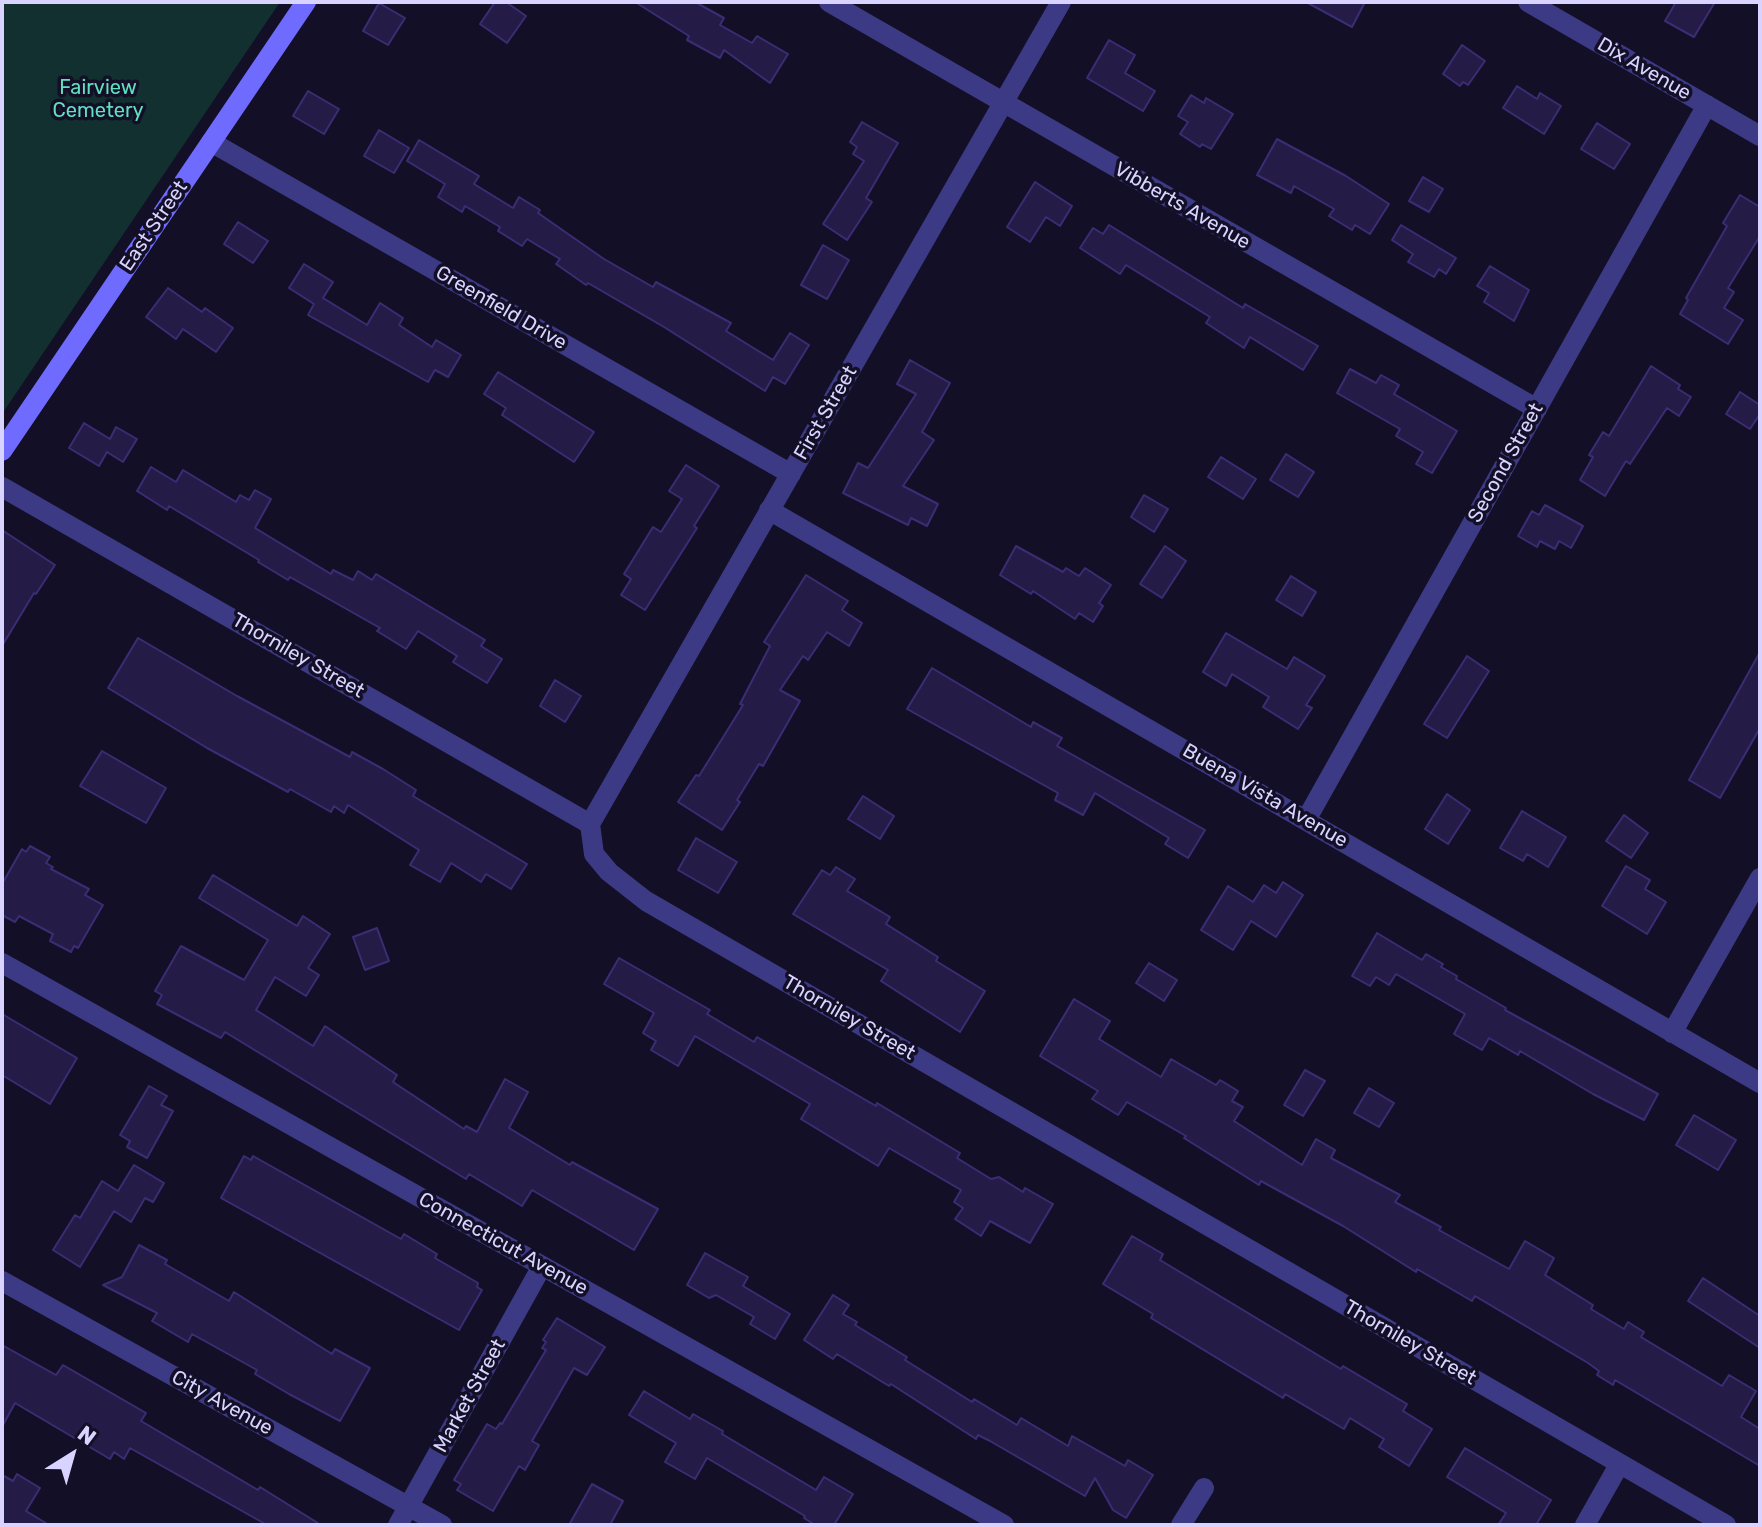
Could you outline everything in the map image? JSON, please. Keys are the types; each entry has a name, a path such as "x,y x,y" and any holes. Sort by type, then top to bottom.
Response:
{"street":[{"name":"East Street","path":"2,451 306,2"},
{"name":"Vibberts Avenue","path":"829,2 1537,409"},
{"name":"First Street","path":"590,824 1061,2"},
{"name":"Dix Avenue","path":"1528,2 1760,136"},
{"name":"Second Street","path":"1306,820 1707,105"},
{"name":"Greenfield Drive","path":"211,142 791,474"},
{"name":"Thorniley Street","path":"2,487 590,824 594,854 609,872 646,901 1726,1525"},
{"name":"Buena Vista Avenue","path":"769,510 1760,1083"},
{"path":"1672,1033 1760,878"},
{"name":"Connecticut Avenue","path":"2,963 1004,1525"},
{"name":"Market Street","path":"398,1525 542,1266"},
{"name":"City Avenue","path":"2,1281 442,1525"},
{"path":"1585,1525 1619,1465"},
{"path":"1181,1525 1204,1488"}],"green space":[{"name":"Fairview Cemetery","path":"2,2 280,2 2,414"}],"building":[{"path":"495,2 506,2 526,16 507,43 480,24"},
{"path":"635,2 695,2 724,18 720,25 752,43 757,36 788,54 770,83 724,50 720,58 687,40 689,36"},
{"path":"1306,2 1365,2 1352,27"},
{"path":"1676,2 1715,2 1694,37 1665,21"},
{"path":"379,3 405,18 388,45 363,31"},
{"path":"1109,40 1135,55 1125,73 1155,91 1143,111 1087,78"},
{"path":"1462,45 1485,61 1468,85 1463,82 1460,86 1443,74"},
{"path":"1517,86 1537,99 1540,93 1561,106 1544,134 1503,108"},
{"path":"308,91 339,109 324,134 293,116"},
{"path":"1191,95 1204,103 1206,98 1233,114 1211,149 1202,144 1200,147 1180,134 1188,122 1178,116"},
{"path":"862,122 898,143 866,198 872,202 847,240 823,224 864,161 853,154 857,147 850,142"},
{"path":"1597,123 1630,144 1614,169 1581,149"},
{"path":"379,130 409,148 394,173 364,156"},
{"path":"1277,139 1346,176 1389,204 1370,234 1355,225 1352,230 1329,216 1334,209 1294,186 1291,193 1257,175"},
{"path":"419,140 479,176 474,184 513,208 519,197 604,259 653,287 656,282 731,323 726,331 773,360 790,333 809,345 785,384 773,377 765,391 664,327 588,283 586,285 556,264 560,259 527,239 522,246 498,231 500,227 465,206 462,212 438,197 445,184 407,161"},
{"path":"1423,177 1443,189 1429,212 1409,201"},
{"path":"1035,182 1072,206 1060,226 1046,217 1030,242 1007,227"},
{"path":"1740,195 1760,207 1760,236 1728,288 1734,292 1724,308 1743,320 1728,344 1680,314 1727,226 1723,223"},
{"path":"238,222 268,241 253,263 224,244"},
{"path":"1109,225 1243,308 1245,304 1318,346 1303,370 1250,337 1244,348 1206,323 1210,317 1126,265 1120,274 1080,248 1093,228 1103,234"},
{"path":"1401,225 1456,258 1446,274 1439,269 1434,277 1408,262 1413,254 1392,240"},
{"path":"823,245 849,260 827,299 801,285"},
{"path":"304,264 333,282 323,298 367,325 380,303 403,318 399,325 432,347 436,340 461,355 448,377 435,370 428,382 308,315 314,304 289,288"},
{"path":"1490,266 1529,290 1514,321 1484,302 1489,293 1477,286"},
{"path":"168,288 202,312 205,308 233,328 216,352 183,329 176,339 146,317"},
{"path":"910,360 950,383 922,432 934,440 903,486 938,504 927,526 911,518 908,525 843,493 858,463 868,468 916,394 897,384"},
{"path":"1651,366 1680,385 1678,389 1691,397 1679,416 1667,408 1630,464 1626,461 1605,496 1580,480 1593,457 1589,455 1603,432 1609,436"},
{"path":"1350,369 1376,383 1381,375 1399,385 1394,394 1457,431 1432,473 1416,464 1423,452 1396,436 1400,429 1337,393"},
{"path":"498,372 594,432 574,462 502,415 506,408 484,394"},
{"path":"1740,392 1760,405 1760,414 1750,429 1726,414"},
{"path":"84,423 110,439 116,427 137,439 123,462 107,452 99,466 69,448"},
{"path":"1286,454 1314,472 1298,497 1270,480"},
{"path":"1221,457 1256,479 1243,499 1208,477"},
{"path":"686,465 719,486 694,526 697,528 645,610 621,595 631,579 624,574 653,527 661,532 682,499 669,491"},
{"path":"151,467 176,482 183,470 236,502 240,495 249,500 255,490 271,499 255,528 331,574 333,570 353,580 358,571 372,580 376,574 485,640 481,646 502,659 487,683 453,662 457,656 418,631 406,649 377,631 380,628 290,577 288,580 169,506 167,510 137,491"},
{"path":"1144,495 1168,509 1154,532 1131,517"},
{"path":"1545,505 1583,526 1571,548 1559,541 1555,549 1540,541 1537,547 1518,536 1532,511 1539,515"},
{"path":"2,530 55,565 2,646"},
{"path":"1016,546 1063,572 1066,568 1079,576 1085,568 1111,585 1099,603 1103,606 1093,622 1079,613 1075,619 1033,591 1031,594 1000,575"},
{"path":"1165,546 1186,561 1162,598 1140,584"},
{"path":"806,575 848,601 842,610 862,623 849,646 827,632 808,660 803,656 780,690 800,701 763,766 759,764 737,800 740,802 722,830 678,802 696,775 699,776 743,705 740,704 770,646 764,642"},
{"path":"1291,576 1316,592 1302,616 1276,600"},
{"path":"1226,633 1287,669 1294,657 1325,676 1306,705 1312,708 1298,729 1263,707 1269,697 1232,674 1226,686 1203,672"},
{"path":"138,638 350,757 352,752 383,769 416,790 413,796 527,864 511,889 486,874 481,882 451,863 440,882 410,865 419,850 348,805 344,813 334,806 331,812 207,748 108,688"},
{"path":"1760,652 1760,728 1720,798 1689,780"},
{"path":"1467,656 1489,671 1447,738 1424,724"},
{"path":"932,668 1031,727 1033,722 1062,738 1057,746 1205,830 1188,858 1165,844 1169,838 1095,793 1083,815 1055,800 1058,793 907,709"},
{"path":"555,680 581,696 565,722 540,706"},
{"path":"102,751 166,788 146,823 80,786"},
{"path":"1447,794 1470,810 1448,844 1425,829"},
{"path":"863,796 894,816 880,839 848,819"},
{"path":"1522,811 1566,837 1548,867 1527,854 1523,861 1500,848"},
{"path":"1624,815 1648,833 1631,858 1606,841"},
{"path":"696,838 737,862 718,893 678,870"},
{"path":"30,846 50,857 46,863 53,867 51,869 89,889 85,895 103,905 78,948 74,946 71,952 50,941 53,934 19,916 15,922 2,915 2,884 22,849 26,852"},
{"path":"1626,866 1650,880 1645,889 1666,902 1647,934 1602,906"},
{"path":"836,867 855,879 847,891 890,917 886,924 938,957 936,961 985,991 960,1032 881,981 888,970 793,914 822,870 830,875"},
{"path":"213,875 297,926 303,916 330,934 308,968 319,975 306,996 275,977 256,1010 313,1046 325,1026 397,1075 393,1082 464,1129 466,1126 477,1132 505,1079 528,1092 509,1128 570,1165 572,1162 658,1209 634,1250 532,1190 522,1206 469,1174 466,1179 225,1032 221,1038 157,1004 162,995 155,991 181,946 244,980 268,940 199,898"},
{"path":"1283,882 1303,895 1276,937 1251,921 1233,950 1201,930 1228,886 1253,902 1264,885 1276,893"},
{"path":"377,928 389,961 365,970 353,937"},
{"path":"1377,933 1422,960 1426,954 1443,964 1441,967 1457,976 1456,979 1505,1010 1658,1094 1644,1120 1520,1051 1518,1055 1489,1038 1482,1050 1454,1034 1465,1014 1396,974 1389,985 1376,977 1370,986 1352,976"},
{"path":"619,958 710,1010 707,1014 754,1042 757,1037 876,1106 877,1103 960,1153 957,1158 991,1179 999,1177 1023,1192 1025,1188 1053,1204 1030,1243 990,1221 981,1236 955,1219 963,1208 954,1202 961,1190 889,1148 878,1166 801,1119 810,1104 695,1036 678,1066 651,1050 656,1041 643,1033 654,1013 604,984"},
{"path":"1149,963 1177,980 1164,1001 1136,983"},
{"path":"1074,999 1110,1021 1099,1039 1161,1077 1171,1059 1216,1085 1220,1080 1238,1091 1232,1101 1243,1107 1234,1121 1302,1165 1316,1139 1335,1150 1331,1158 1400,1195 1395,1202 1509,1269 1525,1241 1554,1258 1545,1275 1593,1305 1591,1309 1624,1329 1628,1322 1644,1332 1641,1337 1722,1386 1729,1375 1756,1391 1741,1417 1760,1429 1760,1466 1615,1380 1613,1385 1597,1375 1599,1371 1588,1363 1475,1296 1472,1301 1417,1269 1416,1272 1343,1226 1261,1181 1259,1185 1184,1138 1186,1136 1127,1102 1118,1115 1092,1099 1098,1091 1040,1056"},
{"path":"2,1014 77,1058 50,1104 2,1075"},
{"path":"1305,1070 1325,1081 1303,1116 1284,1105"},
{"path":"149,1086 167,1096 161,1105 173,1111 147,1158 127,1147 130,1141 120,1135"},
{"path":"1369,1088 1394,1103 1379,1127 1354,1113"},
{"path":"1694,1115 1736,1140 1718,1170 1676,1145"},
{"path":"244,1156 251,1160 253,1156 401,1239 404,1234 437,1254 435,1258 478,1283 477,1287 482,1290 459,1330 221,1198"},
{"path":"134,1165 164,1183 153,1202 145,1198 131,1222 114,1211 80,1267 53,1250 75,1215 80,1218 102,1181 118,1191"},
{"path":"1132,1236 1163,1254 1160,1260 1341,1369 1343,1366 1407,1404 1403,1411 1432,1429 1409,1466 1379,1447 1384,1439 1350,1418 1344,1429 1285,1394 1283,1398 1151,1318 1153,1314 1103,1284"},
{"path":"139,1245 229,1301 234,1292 332,1354 335,1349 370,1368 340,1421 289,1394 255,1374 257,1370 192,1334 188,1342 152,1321 157,1313 103,1285 122,1277"},
{"path":"705,1253 748,1277 743,1286 790,1314 775,1339 750,1324 754,1317 716,1295 709,1298 687,1285"},
{"path":"1703,1278 1760,1316 1760,1348 1688,1301"},
{"path":"833,1295 849,1305 843,1314 857,1322 855,1325 972,1402 974,1399 1017,1425 1021,1418 1068,1446 1072,1436 1125,1466 1128,1460 1153,1475 1126,1518 1113,1510 1095,1478 1085,1496 990,1441 978,1435 976,1439 891,1384 889,1386 837,1354 833,1359 804,1340"},
{"path":"557,1318 605,1347 587,1375 574,1368 532,1441 539,1445 525,1470 519,1466 493,1511 457,1490 461,1484 454,1480 487,1424 496,1429 502,1424 546,1350 542,1348 546,1342 543,1340"},
{"path":"2,1345 56,1375 63,1365 146,1413 141,1421 321,1525 267,1525 130,1448 124,1459 114,1452 110,1459 15,1403 2,1427"},
{"path":"644,1391 690,1419 693,1414 723,1431 722,1434 816,1490 824,1477 853,1494 834,1525 815,1525 707,1458 695,1479 665,1462 676,1443 629,1415"},
{"path":"1465,1448 1551,1500 1536,1525 1498,1525 1506,1513 1447,1477"},
{"path":"17,1474 40,1488 26,1511 49,1525 2,1525 2,1475 13,1481"},
{"path":"592,1484 623,1501 610,1525 569,1525"}]}
